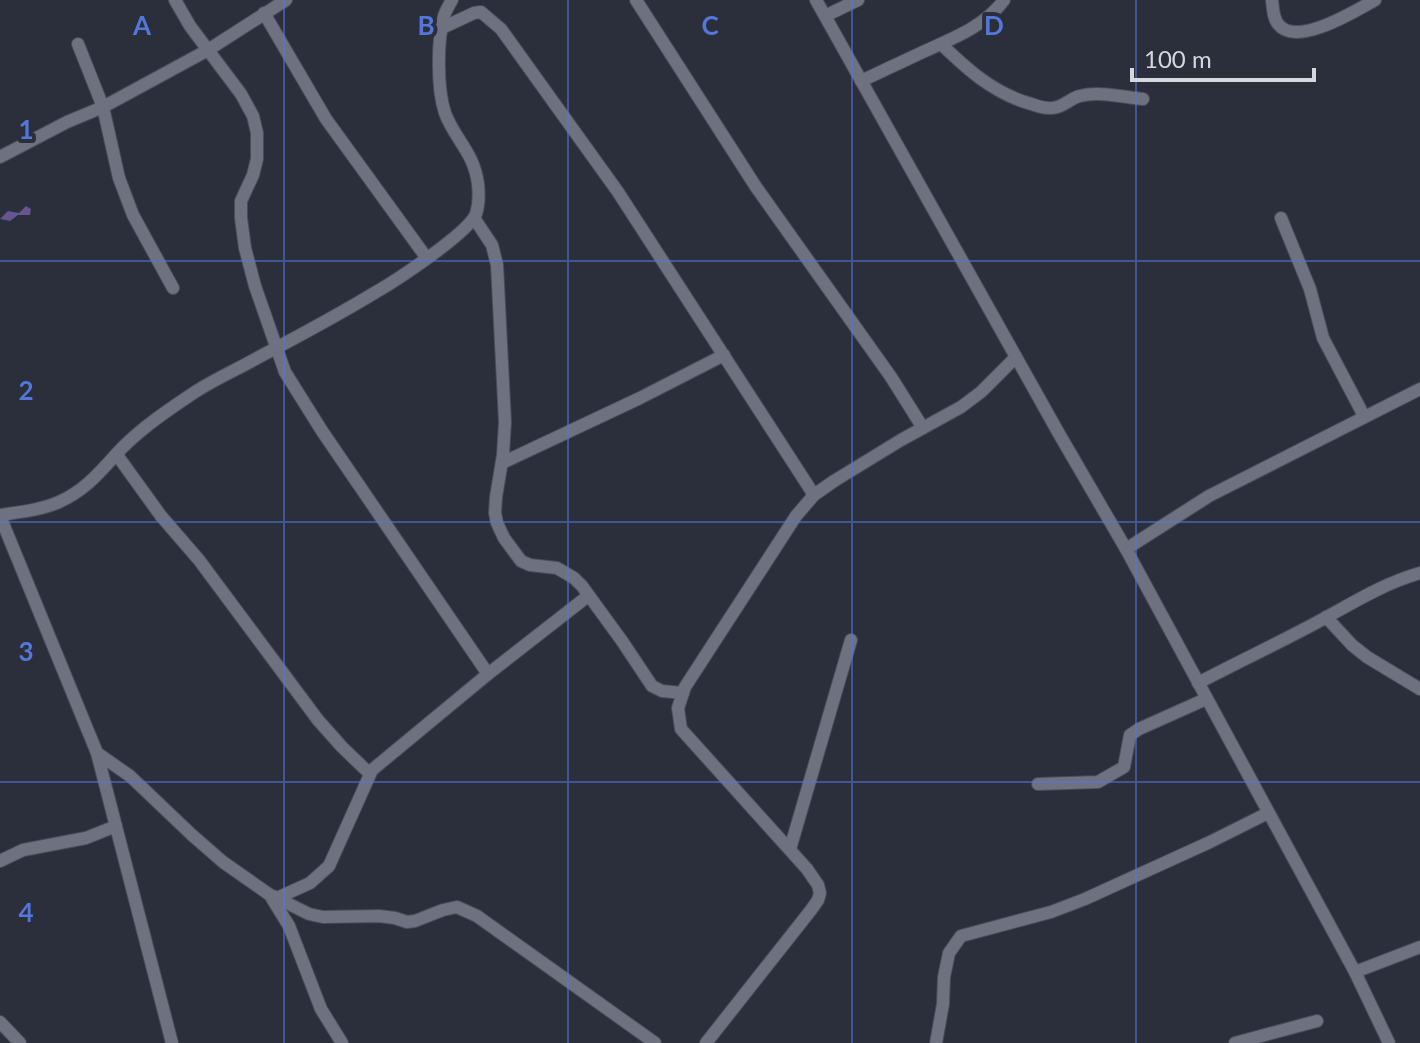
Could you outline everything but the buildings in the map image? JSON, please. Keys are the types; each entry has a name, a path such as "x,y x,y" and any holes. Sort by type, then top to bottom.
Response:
{"street":[{"path":"175,0 253,116 258,149 255,170 241,201 241,218 255,286 285,372 488,674"},
{"path":"0,157 103,107 208,50 286,0"},
{"path":"172,1043 97,753 0,516 58,503 78,492 94,480 140,432 199,390 368,297 450,240 474,218 479,198 477,173 445,113 441,91 442,28 452,0"},
{"path":"636,0 756,187 891,377 923,428"},
{"path":"816,0 1126,549 1355,972 1389,1043"},
{"path":"825,16 858,0"},
{"path":"861,81 984,21 1004,0"},
{"path":"1272,0 1279,27 1300,33 1319,28 1375,0"},
{"path":"442,28 481,12 501,29 618,192 814,495"},
{"path":"264,13 326,119 426,257"},
{"path":"78,44 103,107 119,178 133,215 173,288"},
{"path":"941,44 993,89 1043,108 1061,107 1075,97 1086,95 1143,99"},
{"path":"474,218 492,245 497,265 505,422 496,497 497,523 511,549 524,563 554,567 582,586 652,686 662,691 683,693"},
{"path":"1281,218 1310,289 1323,338 1364,416"},
{"path":"502,463 724,355"},
{"path":"706,1043 818,900 820,893 818,885 790,849 681,729 678,708 683,693 796,516 814,495 961,407 1016,357"},
{"path":"1126,549 1209,496 1420,389"},
{"path":"117,455 318,720 369,773"},
{"path":"1198,683 1375,590 1420,573"},
{"path":"273,896 310,883 329,866 369,773 588,596"},
{"path":"1326,617 1345,639 1367,657 1420,689"},
{"path":"790,849 851,640"},
{"path":"1038,784 1098,782 1124,767 1130,735 1206,699"},
{"path":"97,753 130,776 223,862 273,896 309,914 323,917 379,916 407,922 457,907 477,916 655,1043"},
{"path":"936,1043 949,953 961,936 1074,904 1268,813"},
{"path":"0,861 23,850 86,838 116,826"},
{"path":"273,896 289,926 321,1009 342,1043"},
{"path":"1355,972 1420,947"},
{"path":"1235,1043 1317,1021"},
{"path":"0,1022 20,1043"}]}
